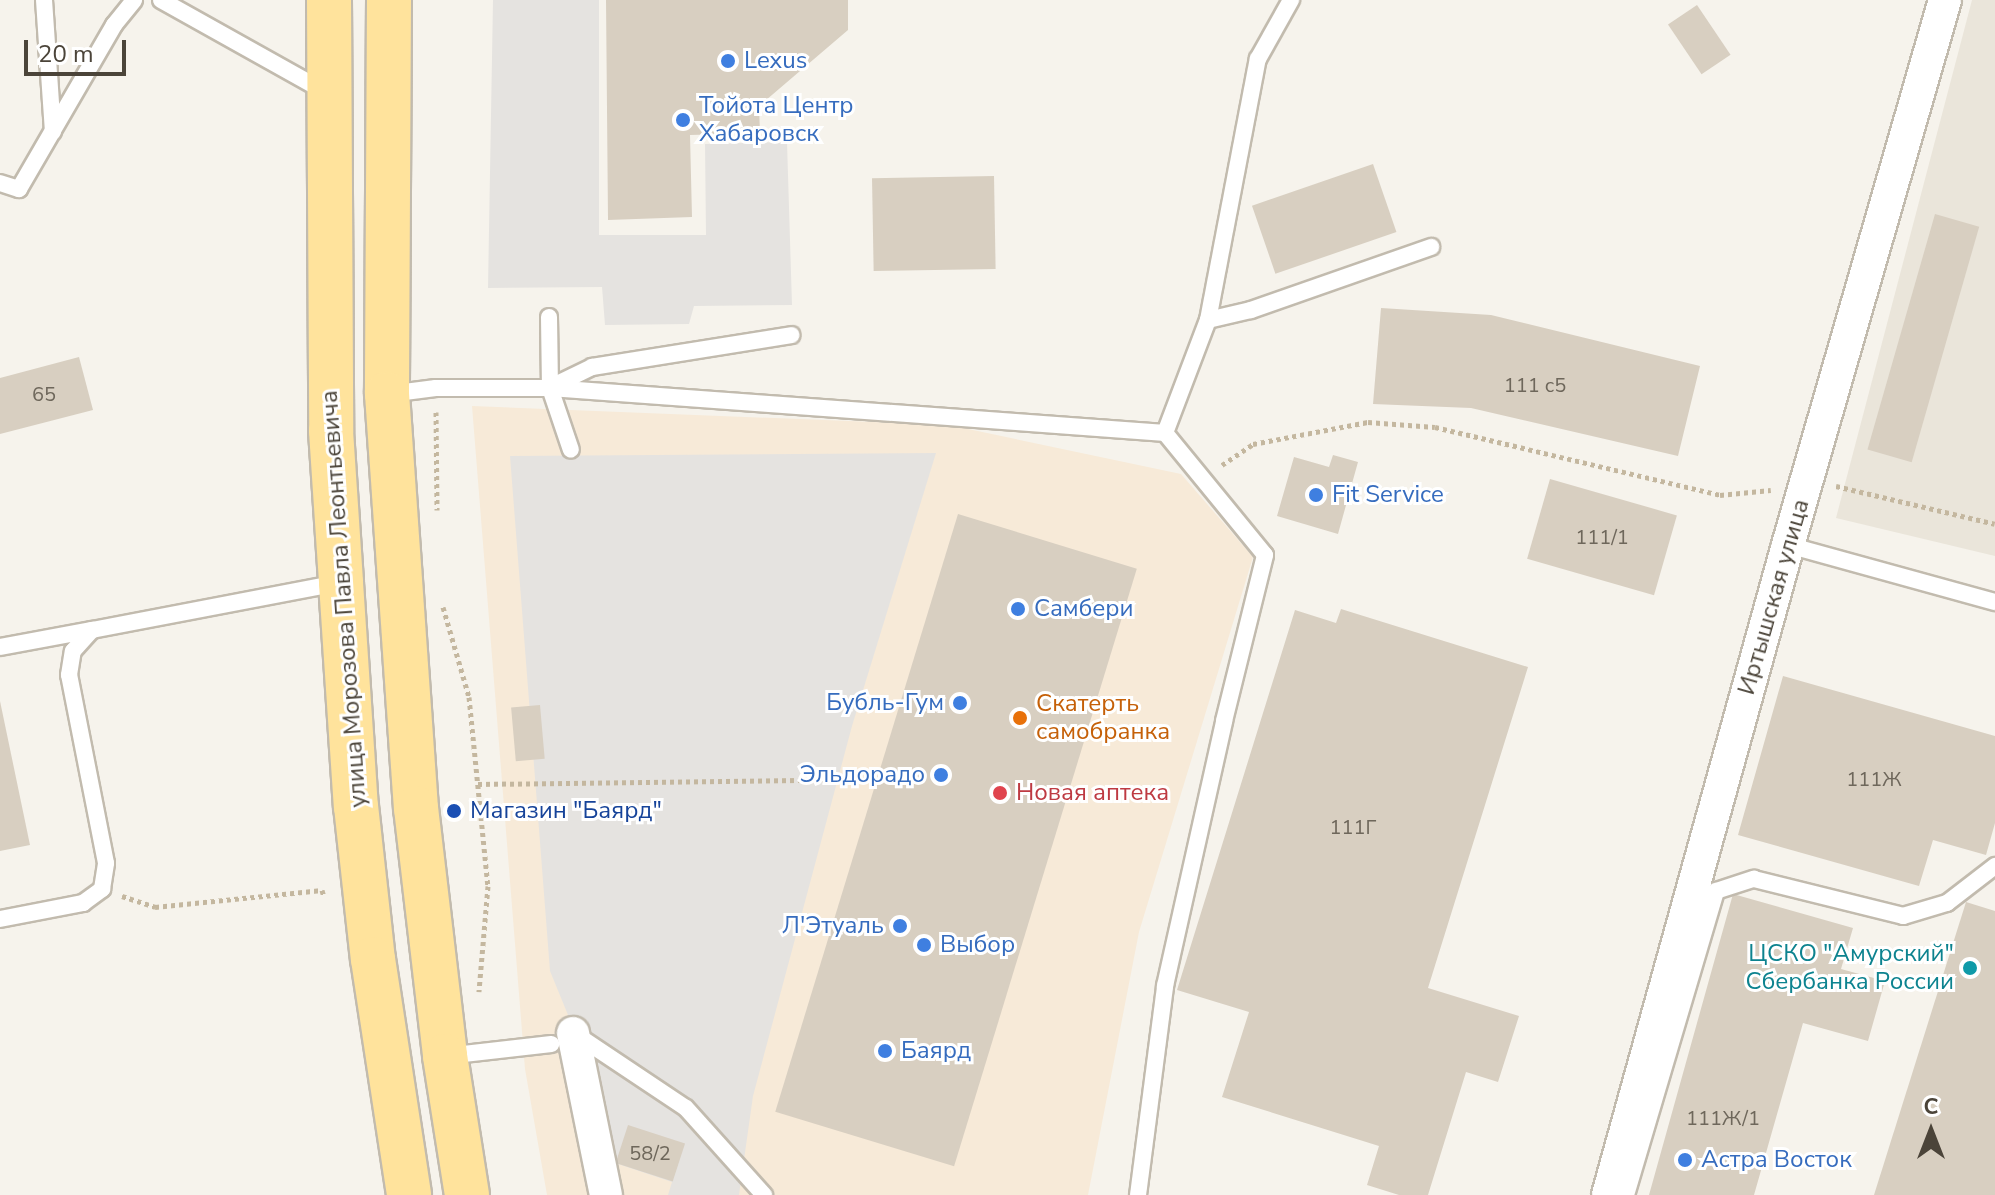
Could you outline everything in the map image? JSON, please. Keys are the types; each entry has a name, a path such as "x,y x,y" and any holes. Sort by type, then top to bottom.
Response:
{"main road":[{"name":"улица Морозова Павла Леонтьевича","path":"329,0 331,431 341,583 356,806 371,944 409,1195"},
{"path":"389,0 387,394 416,808 445,1056 467,1195"}],"street":[{"name":"Иртышская улица","path":"1608,1195 1788,545 1945,0"},
{"path":"562,1039 606,1195"}],"lane":[{"path":"44,0 53,133"},
{"path":"0,183 19,189 114,25 134,0"},
{"path":"161,0 328,93"},
{"path":"1165,433 1208,320 1258,59 1291,0"},
{"path":"1208,320 1251,310 1431,247"},
{"path":"549,317 550,388 571,450"},
{"path":"550,388 592,367 791,335"},
{"path":"387,394 436,388 550,388 1165,433 1265,555 1224,721 1165,986 1138,1195"},
{"path":"1788,545 1995,602"},
{"path":"0,647 341,583"},
{"path":"0,919 83,903 102,889 106,863 69,675 73,651 92,630"},
{"path":"1626,1195 1716,891 1754,879 1903,916 1966,895 1995,866"},
{"path":"445,1056 562,1039 686,1108 764,1195"}],"path":[{"path":"436,388 437,514"},
{"path":"1215,470 1253,444 1368,422 1435,427 1720,495 1829,484 1995,524"},
{"path":"441,600 469,697 488,886 482,950"},
{"path":"478,784 878,779"},
{"path":"102,889 155,907 322,890 327,904"}],"shaded area":[{"path":"493,0 599,0 599,235 706,235 705,144 787,142 792,305 694,306 689,324 605,325 602,287 488,288"},
{"path":"1972,0 1995,0 1995,556 1836,518"},
{"path":"472,406 949,425 1181,474 1253,557 1139,932 1088,1195 547,1195 525,1069"},
{"path":"936,453 852,726 753,1096 739,1195 668,1195 672,1182 615,1163 600,1093 550,971 510,456"}],"building":[{"name":"Тойота Центр Хабаровск","path":"606,0 848,0 848,30 759,106 760,133 690,135 692,217 608,220"},
{"path":"1697,5 1731,55 1702,74 1668,25"},
{"path":"1373,164 1396,232 1275,274 1252,206"},
{"path":"994,176 996,269 874,271 872,178"},
{"path":"1935,214 1979,227 1912,462 1867,450"},
{"path":"1381,308 1491,315 1700,366 1678,456 1471,408 1373,404"},
{"path":"79,357 93,410 0,434 0,378"},
{"path":"1333,455 1358,462 1338,534 1277,516 1294,457 1329,467"},
{"path":"1550,479 1677,515 1654,595 1527,559"},
{"name":"Выбор","path":"958,514 1137,569 954,1166 775,1112"},
{"path":"1341,609 1528,667 1428,988 1519,1016 1498,1082 1466,1072 1428,1195 1399,1195 1367,1185 1379,1146 1222,1097 1249,1012 1177,990 1295,610 1336,623"},
{"path":"1783,676 1995,736 1995,823 1986,855 1933,840 1919,886 1738,835"},
{"path":"0,701 30,845 0,851"},
{"path":"540,705 545,759 516,761 511,708"},
{"path":"1733,894 1853,928 1841,969 1885,981 1868,1041 1803,1023 1754,1195 1649,1195"},
{"path":"1966,902 1995,911 1995,1195 1874,1195"},
{"path":"628,1125 685,1144 673,1182 616,1163"}],"place":[{"name":"Lexus","path":"728,61"},
{"name":"Тойота Центр Хабаровск","path":"683,120"},
{"name":"Fit Service","path":"1316,495"},
{"name":"Самбери","path":"1018,609"},
{"name":"Бубль-Гум","path":"960,703"},
{"name":"Скатерть самобранка","path":"1020,718"},
{"name":"Эльдорадо","path":"941,775"},
{"name":"Новая аптека","path":"1000,793"},
{"name":"Магазин \"Баярд\"","path":"454,811"},
{"name":"Л'Этуаль","path":"900,926"},
{"name":"Выбор","path":"924,945"},
{"name":"ЦСКО \"Амурский\" Сбербанка России","path":"1970,968"},
{"name":"Баярд","path":"885,1051"},
{"name":"Астра Восток","path":"1685,1160"}]}
